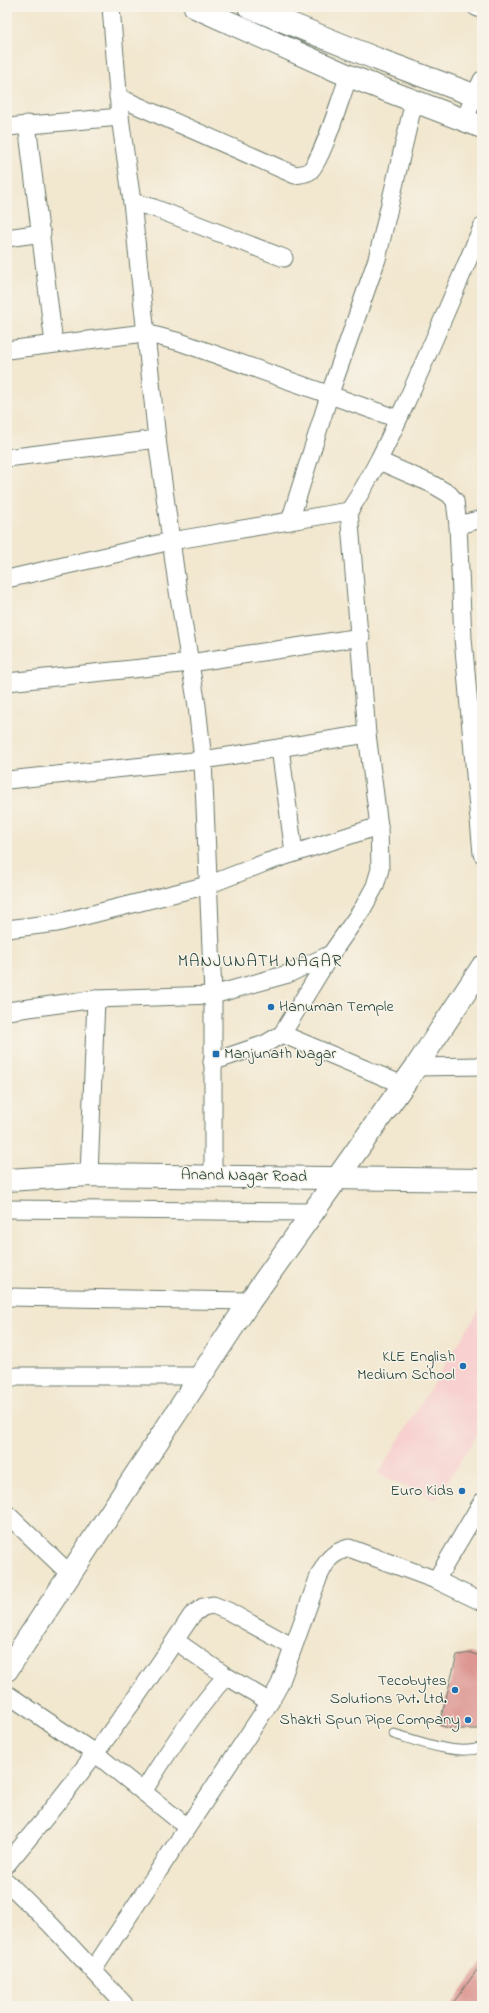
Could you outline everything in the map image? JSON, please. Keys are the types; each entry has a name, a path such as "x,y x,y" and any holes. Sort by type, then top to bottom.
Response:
{"street":[{"path":"111,7 120,117 132,202 156,439 178,591 197,706 203,760 212,995 213,1176"},
{"path":"195,7 348,76 473,123 480,91 377,59 249,7"},
{"path":"476,7 482,10"},
{"path":"118,97 295,175 309,172 320,154 348,76"},
{"path":"290,521 329,396 377,259 414,101"},
{"path":"7,127 27,124 120,117"},
{"path":"27,124 42,233 54,344"},
{"path":"132,202 154,208 284,258"},
{"path":"212,1062 265,1044 282,1034 331,954 363,908 376,886 380,869 379,826 368,734 349,511 367,485 379,461 425,362 482,227"},
{"path":"7,238 42,233"},
{"path":"7,350 145,333 180,342 329,396 398,419"},
{"path":"7,458 156,439"},
{"path":"379,461 432,484 449,494 455,501 458,525 463,638 482,854"},
{"path":"7,579 171,541 349,511"},
{"path":"458,525 482,519"},
{"path":"7,682 190,663 361,638"},
{"path":"7,780 203,760 368,734"},
{"path":"280,748 294,853"},
{"path":"7,929 56,923 208,885 294,853 379,826"},
{"path":"7,1011 96,999 212,995 288,974 331,954"},
{"path":"7,1670 71,1575 250,1301 416,1067 482,967"},
{"path":"89,1175 96,999"},
{"path":"282,1034 403,1085"},
{"path":"416,1067 482,1066"},
{"name":"Anand Nagar Road","path":"7,1180 89,1175 482,1180"},
{"path":"7,1209 312,1212"},
{"path":"7,1297 250,1301"},
{"path":"7,1379 17,1376 202,1376"},
{"path":"436,1580 482,1502"},
{"path":"7,1514 71,1575"},
{"path":"93,1970 270,1702 280,1684 319,1576 327,1561 337,1551 349,1548 436,1580 482,1602"},
{"path":"7,1864 96,1754 135,1701 192,1616 203,1607 213,1605 228,1611 293,1647"},
{"path":"176,1641 226,1676 270,1702"},
{"path":"143,1792 167,1752 211,1693 226,1676"},
{"path":"7,1694 96,1754 187,1827"},
{"path":"7,1882 51,1925 124,2004"}],"lane":[{"path":"394,1734 442,1748 459,1749 482,1747"}],"shaded area":[{"name":"KLE English Medium School","path":"482,1305 482,1427 436,1500 378,1474"}],"building":[{"path":"471,1653 482,1657 482,1729 452,1729 439,1725 457,1655"},
{"path":"482,1963 482,2006 451,2006"}],"place":[{"name":"Hanuman Temple","path":"271,1007"},
{"name":"Manjunath Nagar","path":"216,1054"},
{"name":"KLE English Medium School","path":"463,1366"},
{"name":"Euro Kids","path":"462,1491"},
{"name":"Tecobytes Solutions Pvt. Ltd.","path":"455,1690"},
{"name":"Shakti Spun Pipe Company","path":"468,1720"}],"district":[{"name":"MANJUNATH NAGAR","path":"260,961"}]}
